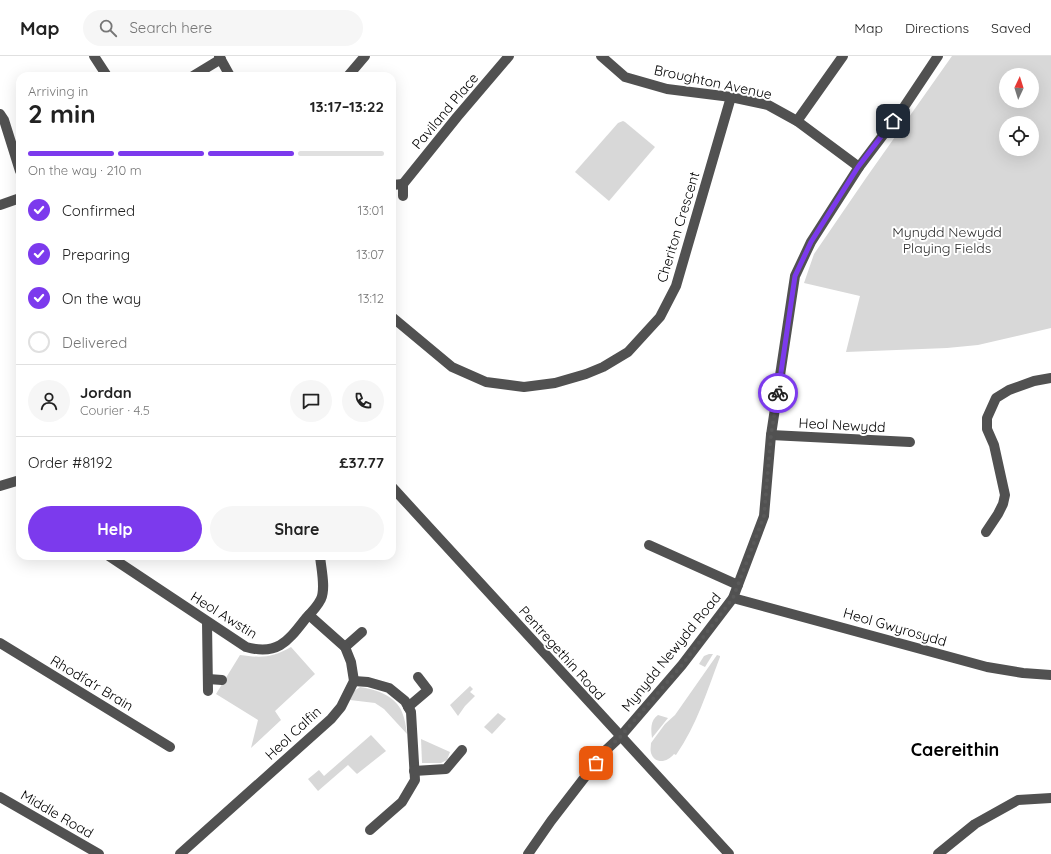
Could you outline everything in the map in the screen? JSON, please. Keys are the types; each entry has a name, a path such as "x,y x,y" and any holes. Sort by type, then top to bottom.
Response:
{"street":[{"path":"94,56 104,72"},
{"path":"351,72 365,56"},
{"name":"Paviland Place","path":"403,184 509,56"},
{"name":"Broughton Avenue","path":"600,56 625,77 667,89 731,97 768,105 797,121 858,167"},
{"path":"797,121 843,56"},
{"name":"Mynydd Newydd Road","path":"528,854 551,821 605,751 620,737 682,665 733,598 764,516 771,435 795,276 811,242 858,167 902,110 938,56"},
{"path":"199,72 220,58 228,72"},
{"name":"Cheriton Crescent","path":"396,320 452,367 486,382 524,387 555,384 603,367 628,352 660,317 676,286 731,97"},
{"path":"0,114 4,120 16,158"},
{"path":"396,185 403,184 403,196"},
{"path":"0,205 16,199"},
{"path":"986,532 998,514 1003,504 1005,495 994,445 988,429 987,418 996,398 1009,390 1034,381 1051,378"},
{"name":"Heol Newydd","path":"771,435 910,442"},
{"path":"0,486 16,481"},
{"name":"Pentregethin Road","path":"396,491 729,854"},
{"path":"649,545 738,585"},
{"name":"Heol Awstin","path":"115,560 246,647 258,651 274,649 286,642 321,599 323,583 320,560"},
{"name":"Heol Gwyrosydd","path":"733,598 988,667 1023,673 1051,675"},
{"path":"309,615 345,647 354,680 389,688 405,701 411,712 415,780 402,802 370,830"},
{"path":"207,622 208,691"},
{"path":"345,647 362,632"},
{"name":"Rhodfa'r Brain","path":"0,642 170,747"},
{"path":"408,707 428,690 418,677"},
{"path":"208,679 222,680"},
{"name":"Heol Calfin","path":"180,854 331,719 341,707 354,680"},
{"path":"414,771 446,769 462,750"},
{"name":"Middle Road","path":"0,797 99,854"},
{"path":"938,854 974,824 1018,800 1051,798"}],"green space":[{"name":"Mynydd Newydd Playing Fields","path":"952,56 1051,56 1051,328 978,345 947,348 846,352 860,296 804,283 814,254"},
{"path":"623,121 655,147 609,201 575,172 618,123"},
{"path":"291,647 315,674 275,711 281,720 251,748 258,720 216,694 240,655 254,657 266,656 284,651"},
{"path":"713,654 705,667 699,664 704,656"},
{"path":"717,655 720,657 690,732 676,755 674,754 668,759 658,761 651,753 651,743 665,724 675,715"},
{"path":"470,686 473,689 470,692 475,696 458,716 450,705"},
{"path":"360,687 384,694 399,706 403,715 407,734 384,709 375,703 350,700 354,691"},
{"path":"498,713 506,719 492,734 484,727"},
{"path":"658,715 668,718 652,738 652,723"},
{"path":"371,735 386,751 357,774 348,765 318,791 308,779 319,770 324,776"},
{"path":"421,739 450,752 447,760 441,763 422,763"}],"way so far":[{"path":"596,763 682,665 733,598 764,516 771,435 778,393"}],"district":[{"name":"Caereithin","path":"955,749"}],"route":[{"path":"778,393 795,276 811,242 858,167 893,121"}]}
